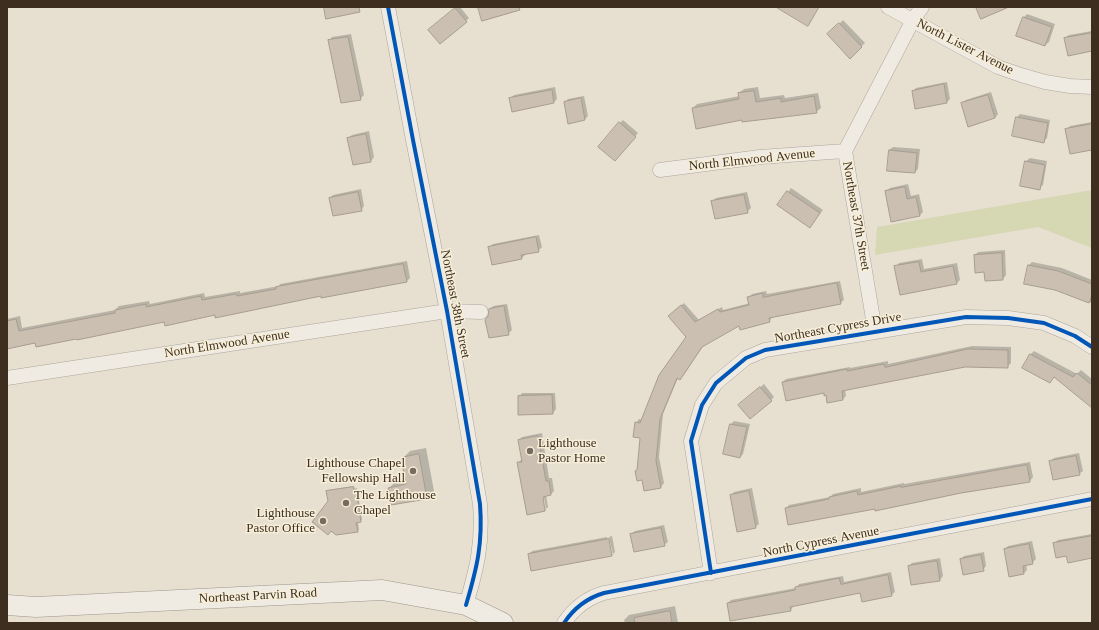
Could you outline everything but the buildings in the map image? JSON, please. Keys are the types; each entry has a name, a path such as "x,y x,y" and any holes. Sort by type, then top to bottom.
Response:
{"main road":[{"name":"Northeast Parvin Road","path":"7,605 36,607 382,590 466,605 503,623"}],"street":[{"name":"Northeast 38th Street","path":"388,7 447,311 480,504 480,548 476,570 466,605"},
{"name":"North Lister Avenue","path":"888,7 998,66 1021,75 1052,83 1092,87"},
{"name":"Northeast 37th Street","path":"875,331 845,151 913,20 922,7"},
{"name":"North Elmwood Avenue","path":"660,170 760,157 845,151"},
{"name":"North Elmwood Avenue","path":"7,378 447,311 482,312"},
{"name":"Northeast Cypress Drive","path":"711,573 691,441 702,405 716,383 746,358 765,350 966,317 1008,318 1044,323 1075,336 1092,347"},
{"name":"North Cypress Avenue","path":"564,623 570,614 582,603 594,596 614,590 711,573 1092,500"}],"green space":[{"path":"1092,190 1092,248 1038,227 875,255 877,227"}],"cycle path":[{"path":"388,7 447,311 480,504 480,543 466,605"},
{"path":"711,573 691,441 702,405 716,383 746,358 765,350 966,317 1008,318 1044,323 1075,336 1092,347"},
{"path":"564,623 581,604 604,593 1092,499"}],"place":[{"name":"Lighthouse Pastor Home","path":"530,451"},
{"name":"Lighthouse Chapel Fellowship Hall","path":"413,471"},
{"name":"The Lighthouse Chapel","path":"346,503"},
{"name":"Lighthouse Pastor Office","path":"323,521"}]}
